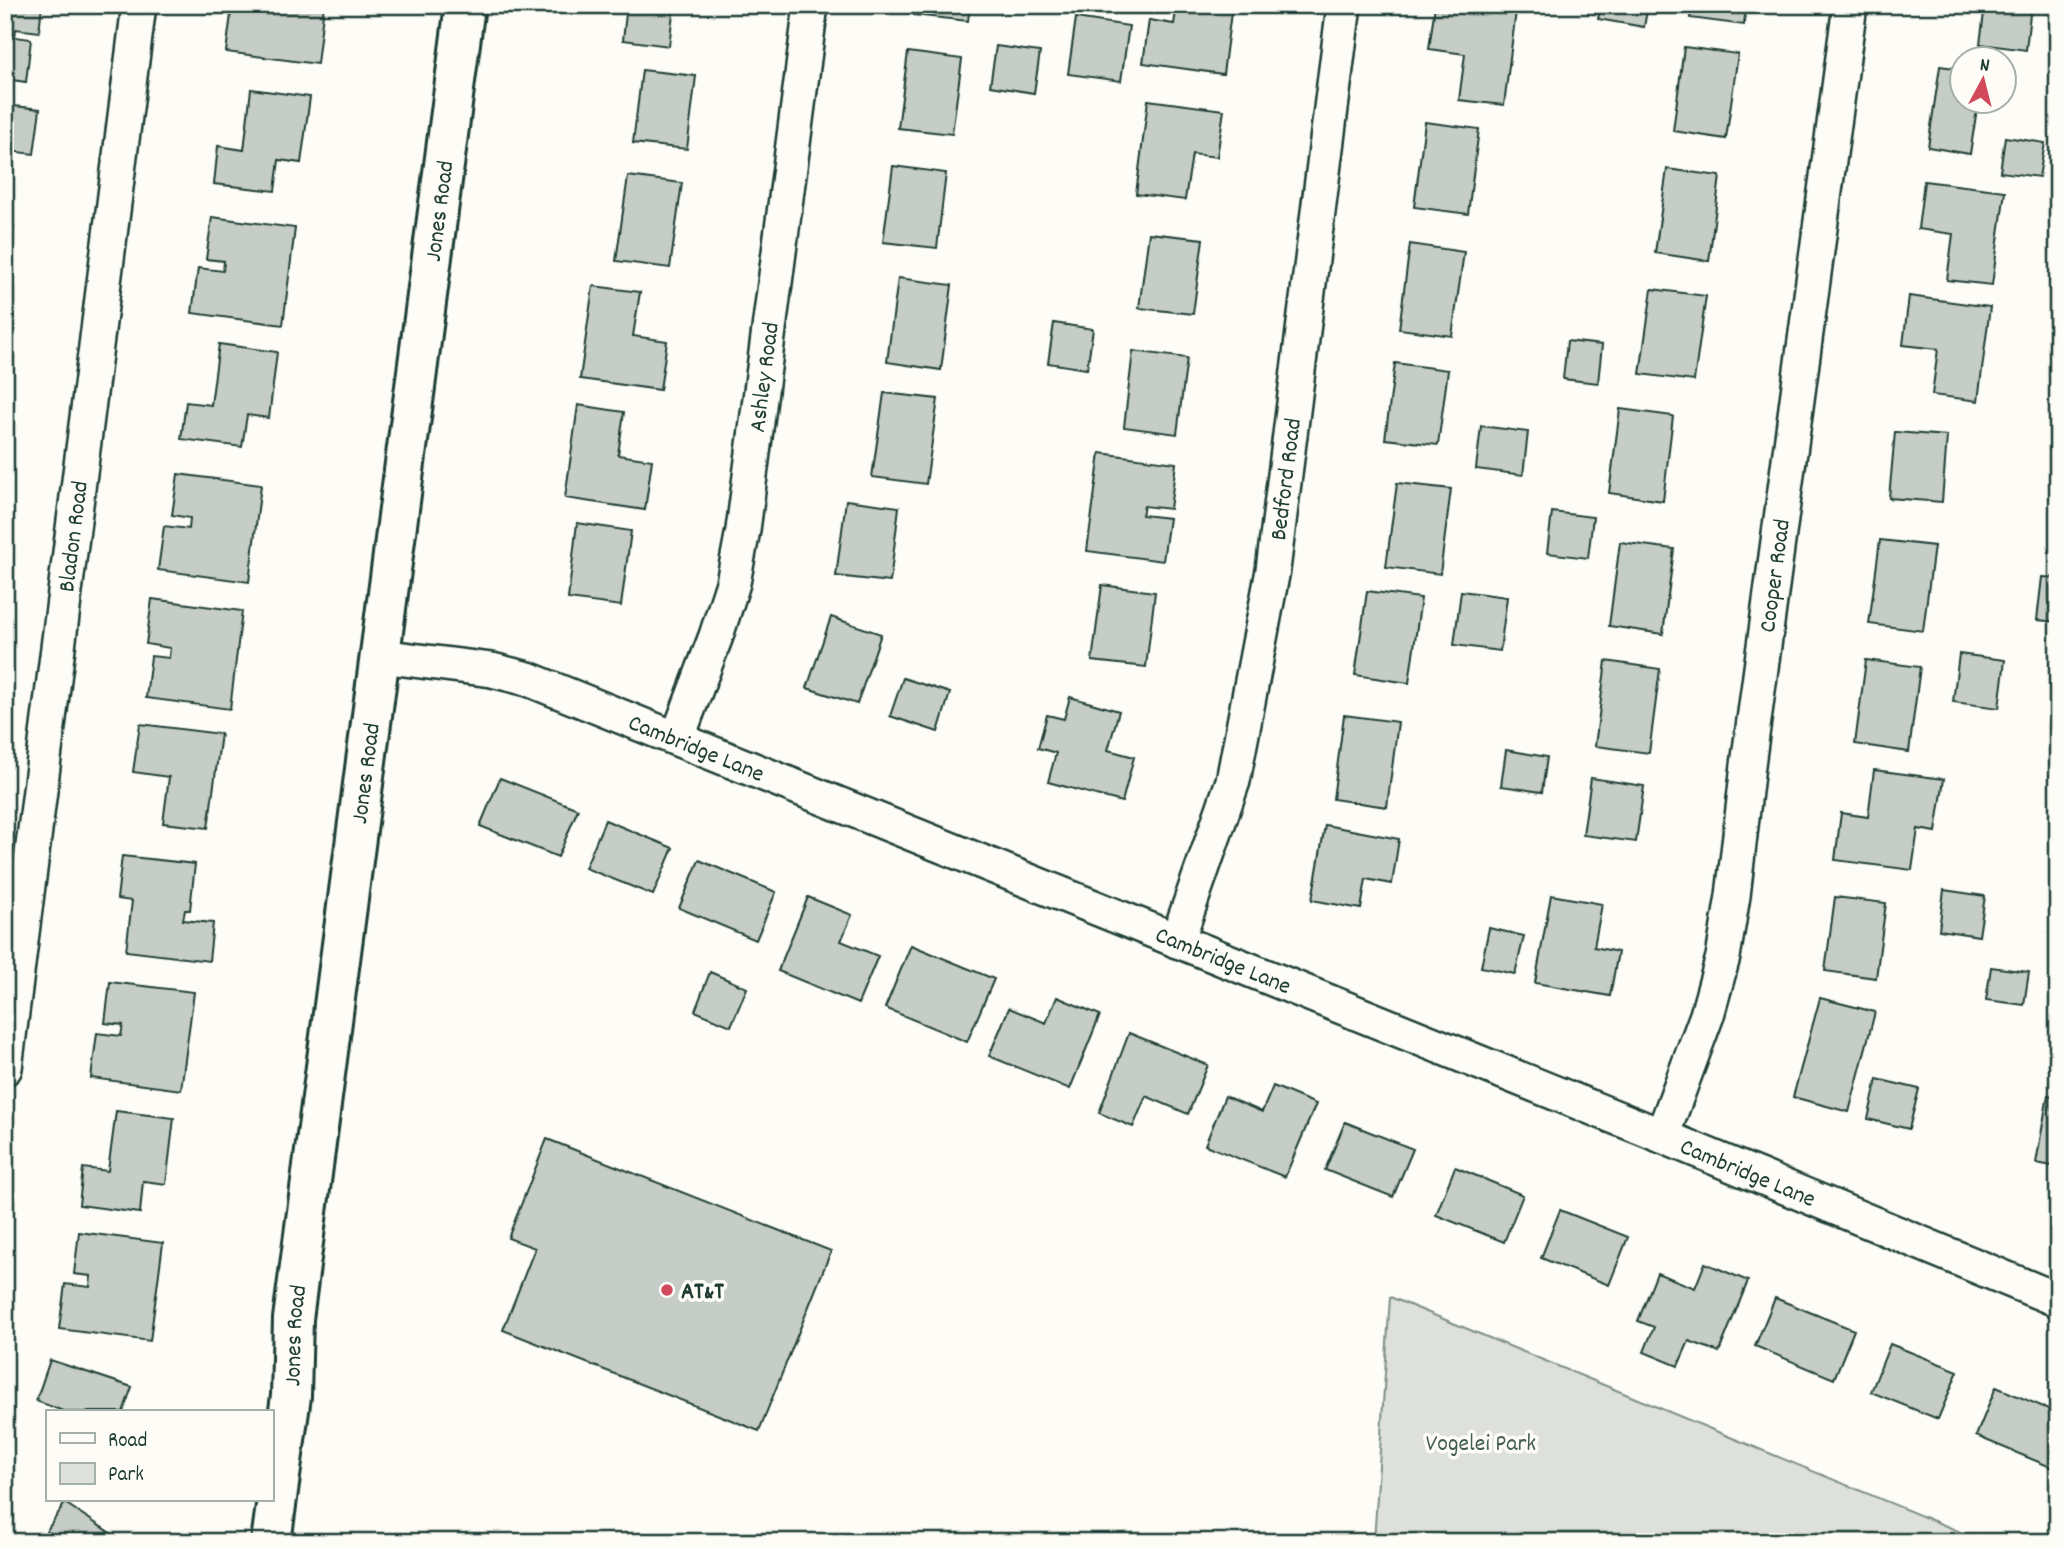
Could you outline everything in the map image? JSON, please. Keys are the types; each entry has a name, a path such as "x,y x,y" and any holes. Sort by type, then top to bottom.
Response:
{"street":[{"name":"Bladon Road","path":"5,1068 139,5"},
{"name":"Jones Road","path":"271,1542 291,1396 293,1319 465,5"},
{"name":"Ashley Road","path":"677,739 733,583 743,530 811,5"},
{"name":"Bedford Road","path":"1177,941 1233,781 1273,570 1344,5"},
{"name":"Cooper Road","path":"1662,1136 1707,1015 1723,957 1850,5"},
{"name":"Cambridge Lane","path":"380,656 492,670 528,679 1662,1136 2058,1300"}],"green space":[{"name":"Vogelei Park","path":"1390,1297 1985,1542 1374,1542"}],"building":[{"path":"5,5 42,5 39,32 16,29 15,37 31,39 26,82 5,79"},
{"path":"257,5 324,5 317,64 226,52 232,7 257,10"},
{"path":"627,5 674,5 669,46 623,40"},
{"path":"915,5 970,5 968,21 914,15"},
{"path":"1177,5 1232,5 1223,74 1143,63 1149,20 1174,24"},
{"path":"1435,5 1471,5 1516,11 1504,105 1459,100 1465,54 1429,49"},
{"path":"1601,5 1648,5 1644,27 1598,19"},
{"path":"1692,5 1746,5 1744,25 1690,18"},
{"path":"1985,5 2031,5 2026,50 2018,49 2018,46 1980,44"},
{"path":"1076,18 1129,26 1121,81 1068,74"},
{"path":"996,46 1040,52 1034,93 990,86"},
{"path":"1684,47 1738,54 1726,139 1673,131"},
{"path":"908,52 962,59 952,134 898,128"},
{"path":"1940,66 1948,67 1948,116 1976,116 1970,154 1928,147"},
{"path":"642,70 696,76 687,149 633,143"},
{"path":"251,89 310,97 301,163 279,160 275,191 214,184 218,146 244,150"},
{"path":"1148,100 1224,110 1217,157 1192,154 1185,200 1136,194"},
{"path":"5,105 40,109 34,154 9,151 5,179"},
{"path":"1425,122 1479,129 1468,214 1414,207"},
{"path":"2005,137 2045,143 2039,177 2000,172"},
{"path":"893,166 946,173 937,248 883,242"},
{"path":"1667,169 1720,176 1709,261 1655,253"},
{"path":"628,176 682,183 670,268 616,261"},
{"path":"1924,181 2005,191 1992,285 1947,280 1953,234 1918,229"},
{"path":"212,217 295,228 283,325 192,313 198,268 223,271 224,261 206,259"},
{"path":"5,225 14,226 8,271 5,271"},
{"path":"1149,233 1203,239 1193,314 1139,308"},
{"path":"1410,244 1464,252 1452,336 1399,329"},
{"path":"898,278 952,285 941,370 887,362"},
{"path":"593,286 640,292 633,336 667,341 660,390 580,379"},
{"path":"1652,289 1706,296 1694,381 1640,374"},
{"path":"1909,296 1990,307 1978,401 1932,395 1938,349 1903,345"},
{"path":"1054,323 1093,329 1087,369 1048,363"},
{"path":"1567,341 1602,345 1598,383 1563,379"},
{"path":"219,344 277,352 269,418 247,415 242,447 181,439 186,402 211,405"},
{"path":"1133,351 1187,358 1177,434 1124,427"},
{"path":"1395,363 1448,370 1438,445 1385,439"},
{"path":"884,393 938,399 926,484 872,477"},
{"path":"578,405 624,412 618,455 652,460 645,510 565,498"},
{"path":"1620,409 1673,416 1663,501 1609,493"},
{"path":"1481,426 1528,432 1523,475 1476,469"},
{"path":"1895,432 1947,436 1942,502 1889,498"},
{"path":"1100,453 1176,463 1170,509 1144,506 1142,515 1169,518 1163,561 1087,551"},
{"path":"178,474 261,485 249,582 158,570 164,526 189,529 190,518 172,515"},
{"path":"1397,483 1451,489 1440,574 1386,567"},
{"path":"846,500 899,507 890,582 836,576"},
{"path":"1552,512 1593,517 1588,558 1547,553"},
{"path":"577,523 631,531 621,606 568,599"},
{"path":"1880,540 1934,546 1923,631 1869,624"},
{"path":"1620,542 1674,549 1663,634 1609,626"},
{"path":"2042,577 2058,578 2058,622 2037,620"},
{"path":"1102,585 1155,592 1146,667 1092,661"},
{"path":"1367,591 1421,598 1409,683 1355,675"},
{"path":"1461,591 1507,597 1500,651 1454,645"},
{"path":"152,599 242,611 230,709 146,698 151,656 169,658 170,648 146,644"},
{"path":"831,617 881,634 857,704 807,688"},
{"path":"1959,654 2005,660 1999,708 1953,702"},
{"path":"1866,660 1920,667 1909,752 1855,744"},
{"path":"1606,661 1660,669 1649,753 1595,746"},
{"path":"903,678 950,693 938,732 890,716"},
{"path":"1070,697 1119,711 1108,750 1134,757 1122,802 1048,782 1056,753 1038,748 1047,715 1064,719"},
{"path":"2055,697 2058,697 2058,733 2051,732"},
{"path":"1344,715 1398,722 1387,807 1333,799"},
{"path":"140,724 221,734 208,828 163,823 169,777 133,772"},
{"path":"1506,750 1547,757 1542,792 1501,786"},
{"path":"1874,770 1944,779 1936,832 1918,829 1912,870 1835,860 1841,813 1868,817"},
{"path":"500,778 578,809 558,857 480,826"},
{"path":"1591,778 1644,786 1636,842 1583,835"},
{"path":"605,820 673,848 653,895 585,868"},
{"path":"1325,825 1399,839 1392,884 1366,879 1361,909 1312,900"},
{"path":"122,856 195,864 190,910 185,910 183,920 213,923 209,961 126,951 132,901 117,899"},
{"path":"699,860 776,892 756,940 679,908"},
{"path":"1944,890 1985,896 1979,936 1939,930"},
{"path":"1551,895 1602,904 1594,947 1618,952 1610,996 1535,983"},
{"path":"808,897 852,915 841,941 878,956 858,1004 778,971"},
{"path":"1835,897 1886,903 1876,978 1825,971"},
{"path":"1489,928 1524,936 1515,974 1481,967"},
{"path":"911,945 994,979 967,1042 885,1008"},
{"path":"1991,967 2029,972 2024,1005 1986,1000"},
{"path":"710,972 747,988 731,1026 695,1011"},
{"path":"110,982 194,992 181,1090 91,1078 97,1033 121,1036 123,1025 105,1023"},
{"path":"1057,997 1100,1015 1070,1089 989,1056 1009,1008 1046,1023"},
{"path":"1820,998 1875,1012 1849,1112 1793,1097"},
{"path":"1129,1033 1208,1065 1188,1114 1146,1096 1133,1127 1099,1113"},
{"path":"1877,1079 1919,1089 1909,1129 1868,1119"},
{"path":"1273,1086 1316,1104 1285,1177 1205,1145 1225,1096 1262,1112"},
{"path":"2048,1095 2058,1097 2058,1167 2036,1163"},
{"path":"116,1111 174,1118 166,1184 143,1181 140,1213 79,1205 83,1168 108,1171"},
{"path":"1345,1122 1413,1149 1393,1197 1325,1170"},
{"name":"AT&T","path":"547,1139 831,1251 759,1431 503,1330 535,1248 508,1238"},
{"path":"1455,1167 1523,1195 1504,1242 1436,1215"},
{"path":"1560,1210 1628,1237 1609,1285 1541,1258"},
{"path":"79,1232 163,1243 150,1341 59,1329 65,1284 90,1287 91,1276 74,1274"},
{"path":"1705,1263 1748,1281 1719,1352 1689,1341 1678,1366 1644,1352 1654,1327 1638,1321 1657,1273 1695,1288"},
{"path":"1775,1298 1854,1330 1834,1379 1755,1346"},
{"path":"1890,1344 1958,1371 1938,1419 1871,1392"},
{"path":"50,1360 132,1387 124,1410 60,1410 36,1401"},
{"path":"1996,1387 2058,1413 2058,1456 2053,1468 1976,1436"},
{"path":"65,1503 124,1542 29,1542 33,1537 40,1541"}],"place":[{"name":"AT&T","path":"667,1290"}]}
